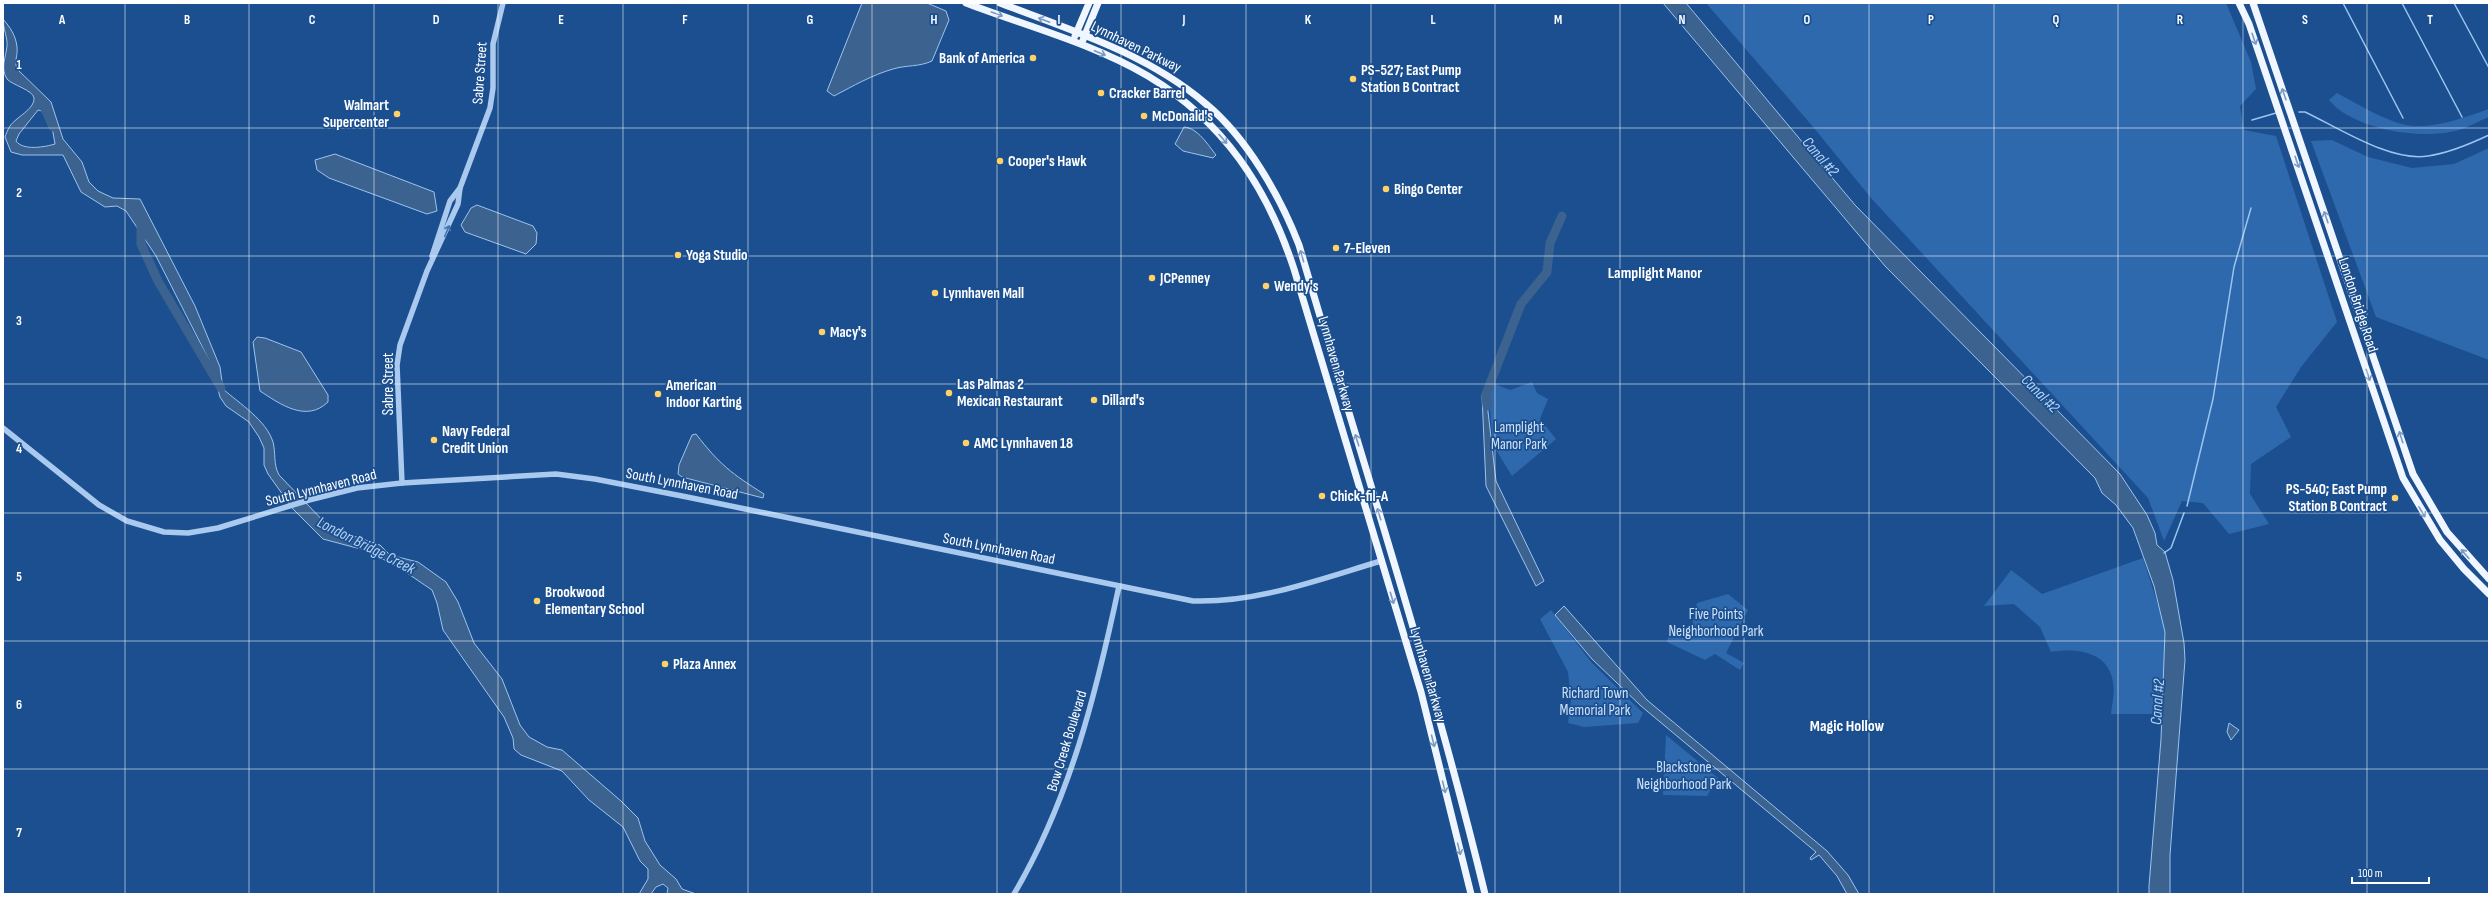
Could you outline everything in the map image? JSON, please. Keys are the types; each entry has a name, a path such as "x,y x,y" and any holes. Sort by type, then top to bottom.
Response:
{"main road":[{"name":"Lynnhaven Parkway","path":"966,3 1081,45 1148,76 1174,94 1220,136 1246,167 1266,199 1282,232 1294,269 1421,692 1471,894"},
{"name":"Lynnhaven Parkway","path":"1000,3 1076,32 1160,72 1206,104 1229,127 1250,154 1286,214 1299,245 1430,686 1464,808 1485,894"},
{"path":"1073,42 1089,3"},
{"path":"1081,45 1098,3"},
{"name":"London Bridge Road","path":"2239,3 2249,24 2403,478 2440,540 2464,569 2489,594"},
{"name":"London Bridge Road","path":"2253,3 2413,474 2447,532 2489,579"},
{"path":"2329,258 2339,253"}],"street":[{"name":"Sabre Street","path":"402,483 398,356 403,334 430,266 438,233 450,201 460,188 490,108 493,88 493,44 503,3"},
{"name":"South Lynnhaven Road","path":"3,428 99,505 127,521 150,529 174,533 203,531 308,500 357,488 402,483 541,474 595,479 1180,600 1222,601 1289,589 1381,561"},
{"name":"Bow Creek Boulevard","path":"1014,894 1051,824 1072,770 1091,707 1118,586"}],"green space":[{"path":"1706,3 2226,3 2251,62 2256,89 2240,106 2244,130 2276,136 2337,322 2301,367 2276,407 2291,437 2251,464 2250,494 2269,524 2229,534 2203,503 2182,501 2164,541 2148,498 1871,198 1814,128"},
{"path":"2337,93 2385,118 2405,125 2433,125 2462,118 2489,109 2489,117 2455,131 2424,134 2406,133 2370,125 2353,118 2340,110 2329,100"},
{"path":"2332,140 2368,157 2412,168 2454,164 2489,148 2489,360 2376,317 2311,141"},
{"name":"Lamplight Manor Park","path":"1532,382 1537,393 1548,399 1540,419 1556,439 1512,476 1493,445 1489,397 1492,383 1510,390"},
{"path":"2143,558 2166,630 2162,714 2111,714 2114,686 2110,672 2105,664 2098,658 2090,654 2080,652 2051,652 2040,627 2014,604 1984,606 2011,570 2042,594"},
{"name":"Five Points Neighborhood Park","path":"1728,594 1748,610 1726,653 1744,663 1740,670 1715,654 1705,660 1667,642 1668,637 1689,638 1697,603"},
{"name":"Richard Town Memorial Park","path":"1551,610 1592,663 1643,713 1638,723 1584,727 1568,723 1571,700 1568,672 1540,619"},
{"name":"Blackstone Neighborhood Park","path":"1666,735 1718,778 1707,796 1663,795"}],"water":[{"path":"862,3 927,3 946,11 949,20 932,61 885,71 834,96 827,91"},
{"name":"Canal #2","path":"1663,3 1686,3 1855,205 2120,474 2147,515 2155,533 2157,545 2165,552 2173,580 2184,643 2185,660 2170,855 2170,894 2149,894 2161,739 2165,632 2154,586 2133,528 2116,505 2102,493 2095,478 1885,266"},
{"path":"3,19 14,35 17,50 17,69 51,102 63,139 82,162 89,182 98,191 113,198 140,199 195,306 220,367 223,389 252,413 270,434 274,446 276,467 279,475 330,528 380,545 390,555 418,562 446,582 458,602 474,643 502,679 520,725 529,737 547,747 562,750 621,801 638,818 645,841 660,865 676,879 682,889 696,894 667,894 668,888 663,884 656,887 651,894 639,894 648,879 648,869 640,861 623,827 589,800 562,771 521,755 514,749 513,738 504,717 443,630 437,603 432,590 401,569 368,551 323,539 293,509 268,474 264,465 264,448 259,437 249,422 226,406 220,397 212,366 156,256 126,211 117,206 105,207 81,192 63,155 22,155 11,152 5,137 7,132 10,126 28,110 34,98 30,92 7,79 5,75 4,62 7,43","holes":["38,110 46,112 52,127 55,144 34,147 19,144 16,141 19,134"]},
{"path":"1184,127 1194,130 1216,155 1213,158 1183,151 1175,144"},
{"path":"335,154 434,192 437,211 427,214 329,178 317,170 315,160"},
{"path":"477,205 533,226 537,233 536,244 526,254 465,232 461,225 471,208"},
{"path":"257,337 265,338 301,352 328,395 328,402 320,408 311,411 302,411 285,406 260,391 253,342"},
{"path":"1486,394 1496,481 1544,581 1536,586 1486,486 1482,395"},
{"path":"696,434 719,461 764,494 763,498 682,477 678,474 679,465 692,435"},
{"path":"1564,606 1647,700 1827,851 1848,875 1859,894 1847,894 1837,876 1819,855 1811,860 1810,858 1816,852 1641,706 1592,659 1555,615"},
{"path":"2229,723 2239,730 2231,740 2227,732"}],"waterway":[{"path":"2343,3 2403,118"},
{"path":"2402,3 2462,117"},
{"path":"2454,3 2489,68"},
{"name":"London Bridge Creek","path":"41,100 53,127"},
{"path":"2299,112 2305,112 2349,135 2381,149 2398,154 2413,156 2428,156 2444,153 2489,135"},
{"path":"2252,120 2276,113"},
{"path":"2187,506 2213,399 2234,267 2251,208"},
{"path":"1487,406 1486,394 1521,304 1547,272 1550,243 1562,216"},
{"name":"London Bridge Creek","path":"141,222 141,244 158,281 221,388"},
{"path":"2164,553 2171,548 2184,513"}],"place":[{"name":"Bank of America","path":"1033,58"},
{"name":"PS-527; East Pump Station B Contract","path":"1353,79"},
{"name":"Cracker Barrel","path":"1101,93"},
{"name":"Walmart Supercenter","path":"397,114"},
{"name":"McDonald's","path":"1144,116"},
{"name":"Cooper's Hawk","path":"1000,161"},
{"name":"Bingo Center","path":"1386,189"},
{"name":"7-Eleven","path":"1336,248"},
{"name":"Yoga Studio","path":"678,255"},
{"name":"JCPenney","path":"1152,278"},
{"name":"Wendy's","path":"1266,286"},
{"name":"Lynnhaven Mall","path":"935,293"},
{"name":"Macy's","path":"822,332"},
{"name":"Las Palmas 2 Mexican Restaurant","path":"949,393"},
{"name":"American Indoor Karting","path":"658,394"},
{"name":"Dillard's","path":"1094,400"},
{"name":"Navy Federal Credit Union","path":"434,440"},
{"name":"AMC Lynnhaven 18","path":"966,443"},
{"name":"Chick-fil-A","path":"1322,496"},
{"name":"PS-540; East Pump Station B Contract","path":"2395,498"},
{"name":"Brookwood Elementary School","path":"537,601"},
{"name":"Plaza Annex","path":"665,664"}],"district":[{"name":"Lamplight Manor","path":"1655,273"},
{"name":"Magic Hollow","path":"1847,726"}]}
